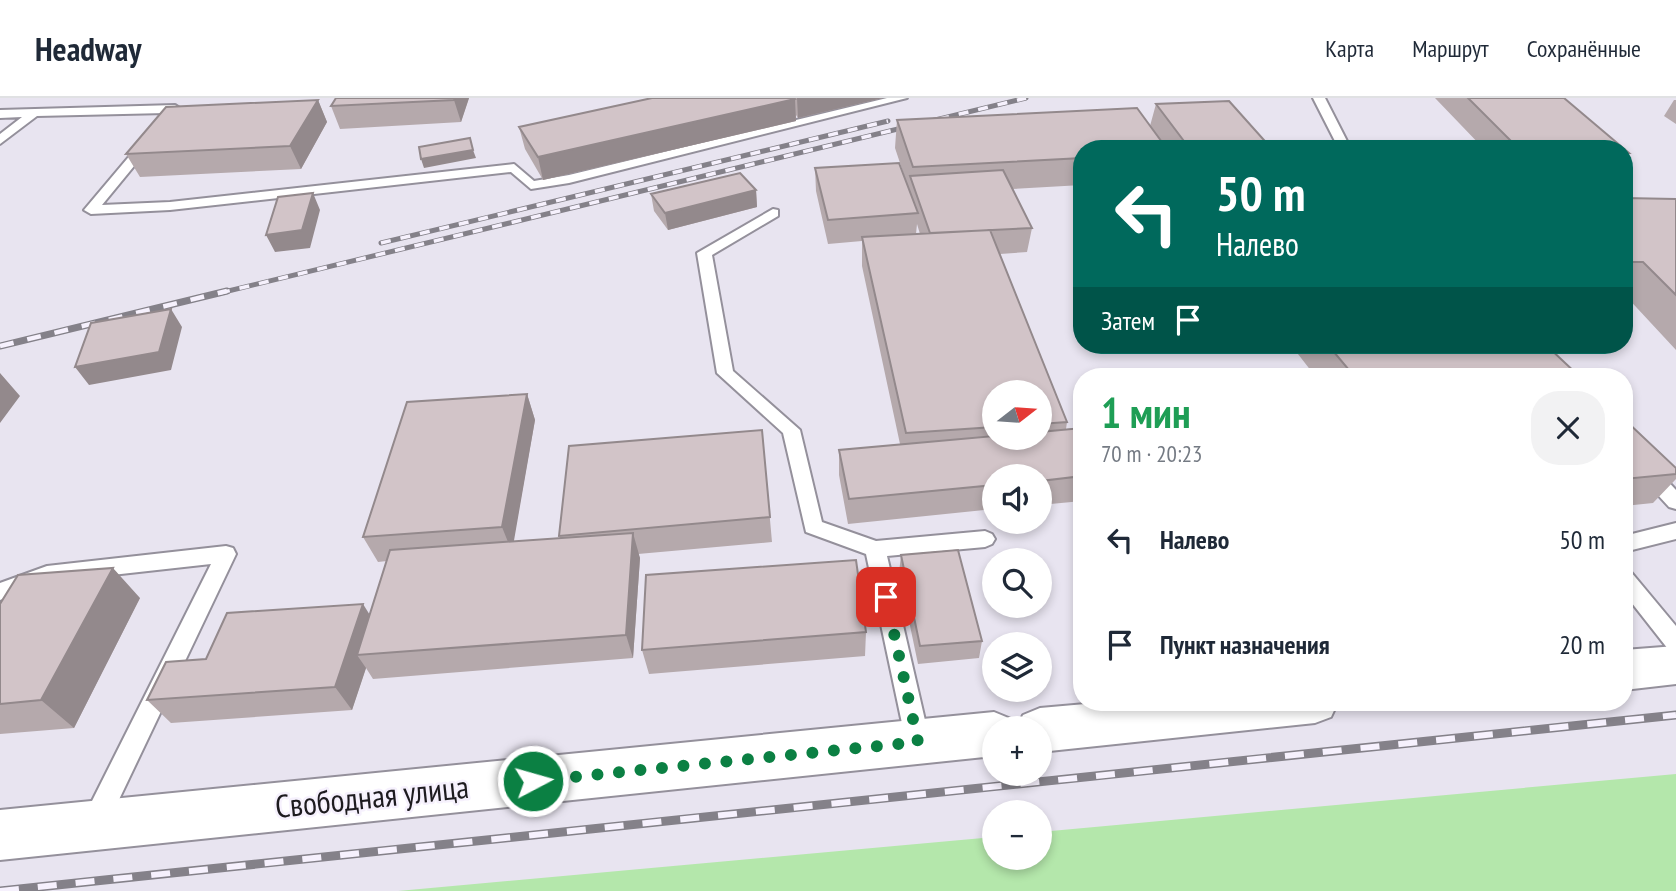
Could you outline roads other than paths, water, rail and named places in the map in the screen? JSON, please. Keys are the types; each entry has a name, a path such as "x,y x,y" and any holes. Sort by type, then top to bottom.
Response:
{"street":[{"path":"1633,669 1676,665"},
{"path":"1052,729 1227,711"},
{"name":"Свободная улица","path":"0,835 982,735"}],"lane":[{"path":"0,114 175,109 91,210 170,206 514,169 531,186 901,98"},
{"path":"1319,98 1340,140"},
{"path":"0,140 34,113"},
{"path":"773,213 704,253 725,373 791,430 813,527 875,549 985,540"},
{"path":"1633,456 1676,502"},
{"path":"1633,542 1676,531"},
{"path":"875,549 918,742"},
{"path":"0,592 47,575 226,554 93,826"},
{"path":"1633,589 1676,642"}],"railway":[{"path":"220,293 1026,98"},
{"path":"381,243 888,121"},
{"path":"0,346 227,291"},
{"path":"0,891 1676,715"}]}
